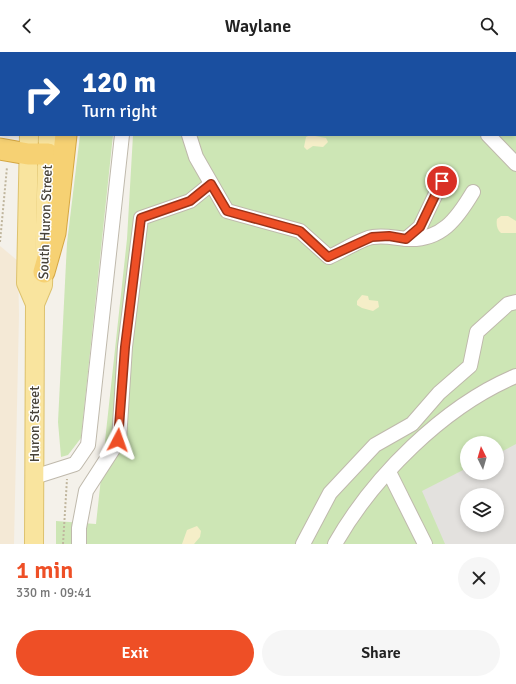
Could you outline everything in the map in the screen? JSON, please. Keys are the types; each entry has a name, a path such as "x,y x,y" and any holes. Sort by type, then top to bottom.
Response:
{"highway":[{"path":"44,272 55,233 66,136"},
{"path":"3,157 38,144"}],"main road":[{"name":"South Huron Street","path":"35,304 43,285 44,272 38,144"},
{"name":"South Huron Street","path":"35,304 26,283 38,144"},
{"name":"Huron Street","path":"34,544 35,304"}],"lane":[{"path":"34,477 75,464 88,445 122,136"},
{"path":"189,136 196,157 227,211 300,231 328,257 372,237 389,236 406,239 426,238 442,230 459,214 472,192"},
{"path":"489,136 516,164"},
{"path":"406,239 420,227 442,181"},
{"path":"80,544 79,528 86,491 118,440 125,347 141,218 190,201 211,184"},
{"path":"303,544 330,493 375,445 412,424 439,393 470,366 477,332 508,304 516,302"},
{"path":"335,544 351,517 375,485 449,416 476,397 516,376"},
{"path":"389,472 425,544"}],"path":[{"path":"0,242 3,157"},
{"path":"63,544 69,466"}],"shaded area":[{"path":"0,246 18,261 19,315 14,544 0,544"},
{"path":"516,444 516,544 445,544 422,491 460,472 460,480 504,480 504,450"}],"green space":[{"path":"80,136 113,136 81,438 68,455 61,457 58,422 67,243"},
{"path":"133,136 516,136 516,544 56,544 56,521 96,524 127,239"}],"sand":[{"path":"315,136 326,138 328,142 323,147 313,146 307,150 304,147 306,137"},
{"path":"501,216 508,216 516,221 516,233 500,232 497,227 497,219"},
{"path":"362,295 368,296 369,300 378,301 379,307 373,311 357,305 357,301"},
{"path":"197,526 201,531 200,537 194,544 182,544 187,530"}],"route":[{"path":"118,440 125,347 141,218 163,212 190,201 211,184 227,211 300,231 319,247 328,257 372,237 389,236 406,239 420,227 442,181"}]}
